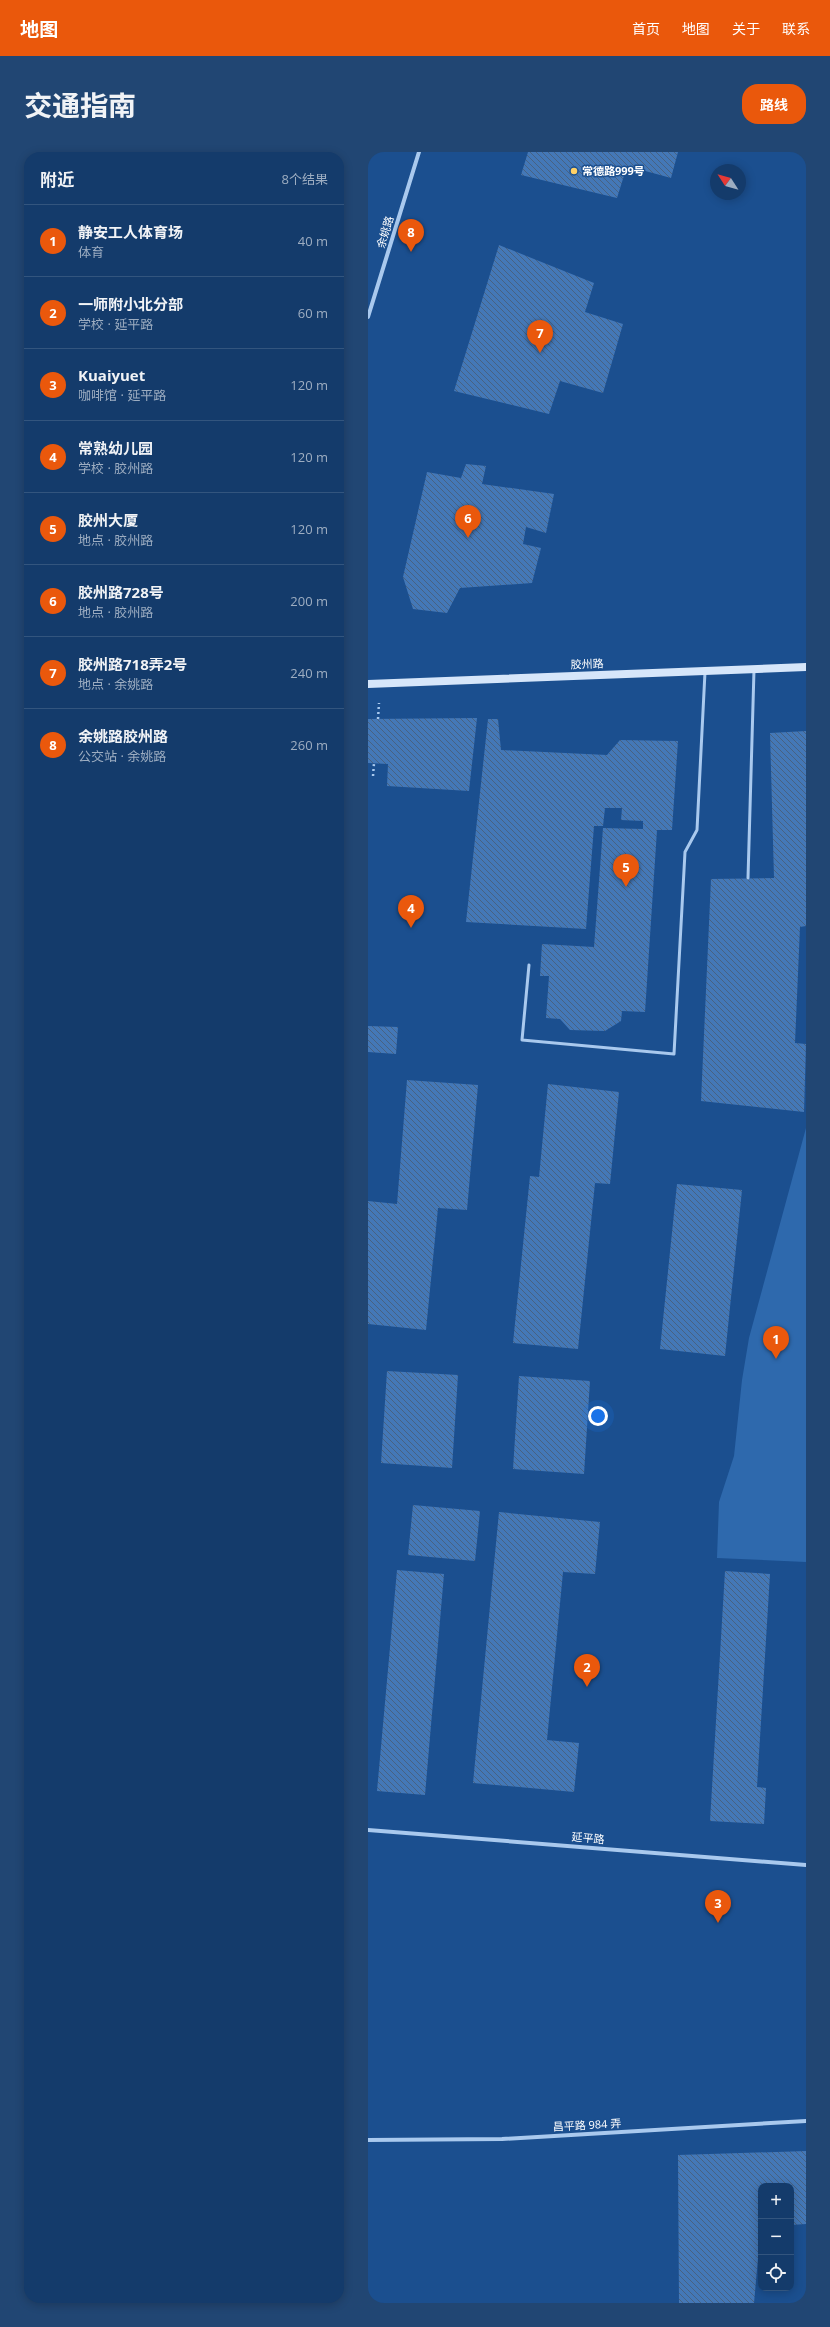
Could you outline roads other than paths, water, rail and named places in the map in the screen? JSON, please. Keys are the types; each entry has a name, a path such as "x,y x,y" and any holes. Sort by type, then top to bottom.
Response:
{"street":[{"name":"余姚路","path":"368,317 419,152"},
{"name":"胶州路","path":"368,684 806,666"},
{"name":"延平路","path":"368,1830 806,1865"},
{"name":"昌平路 984 弄","path":"368,2140 502,2139 806,2121"}],"lane":[{"path":"748,878 754,669"},
{"path":"529,965 522,1040 674,1054 685,852 697,830 705,670"}],"place":[{"name":"常德路999号","path":"574,171"},
{"name":"余姚路胶州路","path":"411,252"},
{"name":"胶州路718弄2号","path":"540,353"},
{"name":"胶州路728号","path":"468,538"},
{"name":"胶州大厦","path":"626,887"},
{"name":"常熟幼儿园","path":"411,928"},
{"name":"静安工人体育场","path":"776,1359"},
{"name":"一师附小北分部","path":"587,1687"},
{"name":"Kuaiyuet","path":"718,1923"}]}
